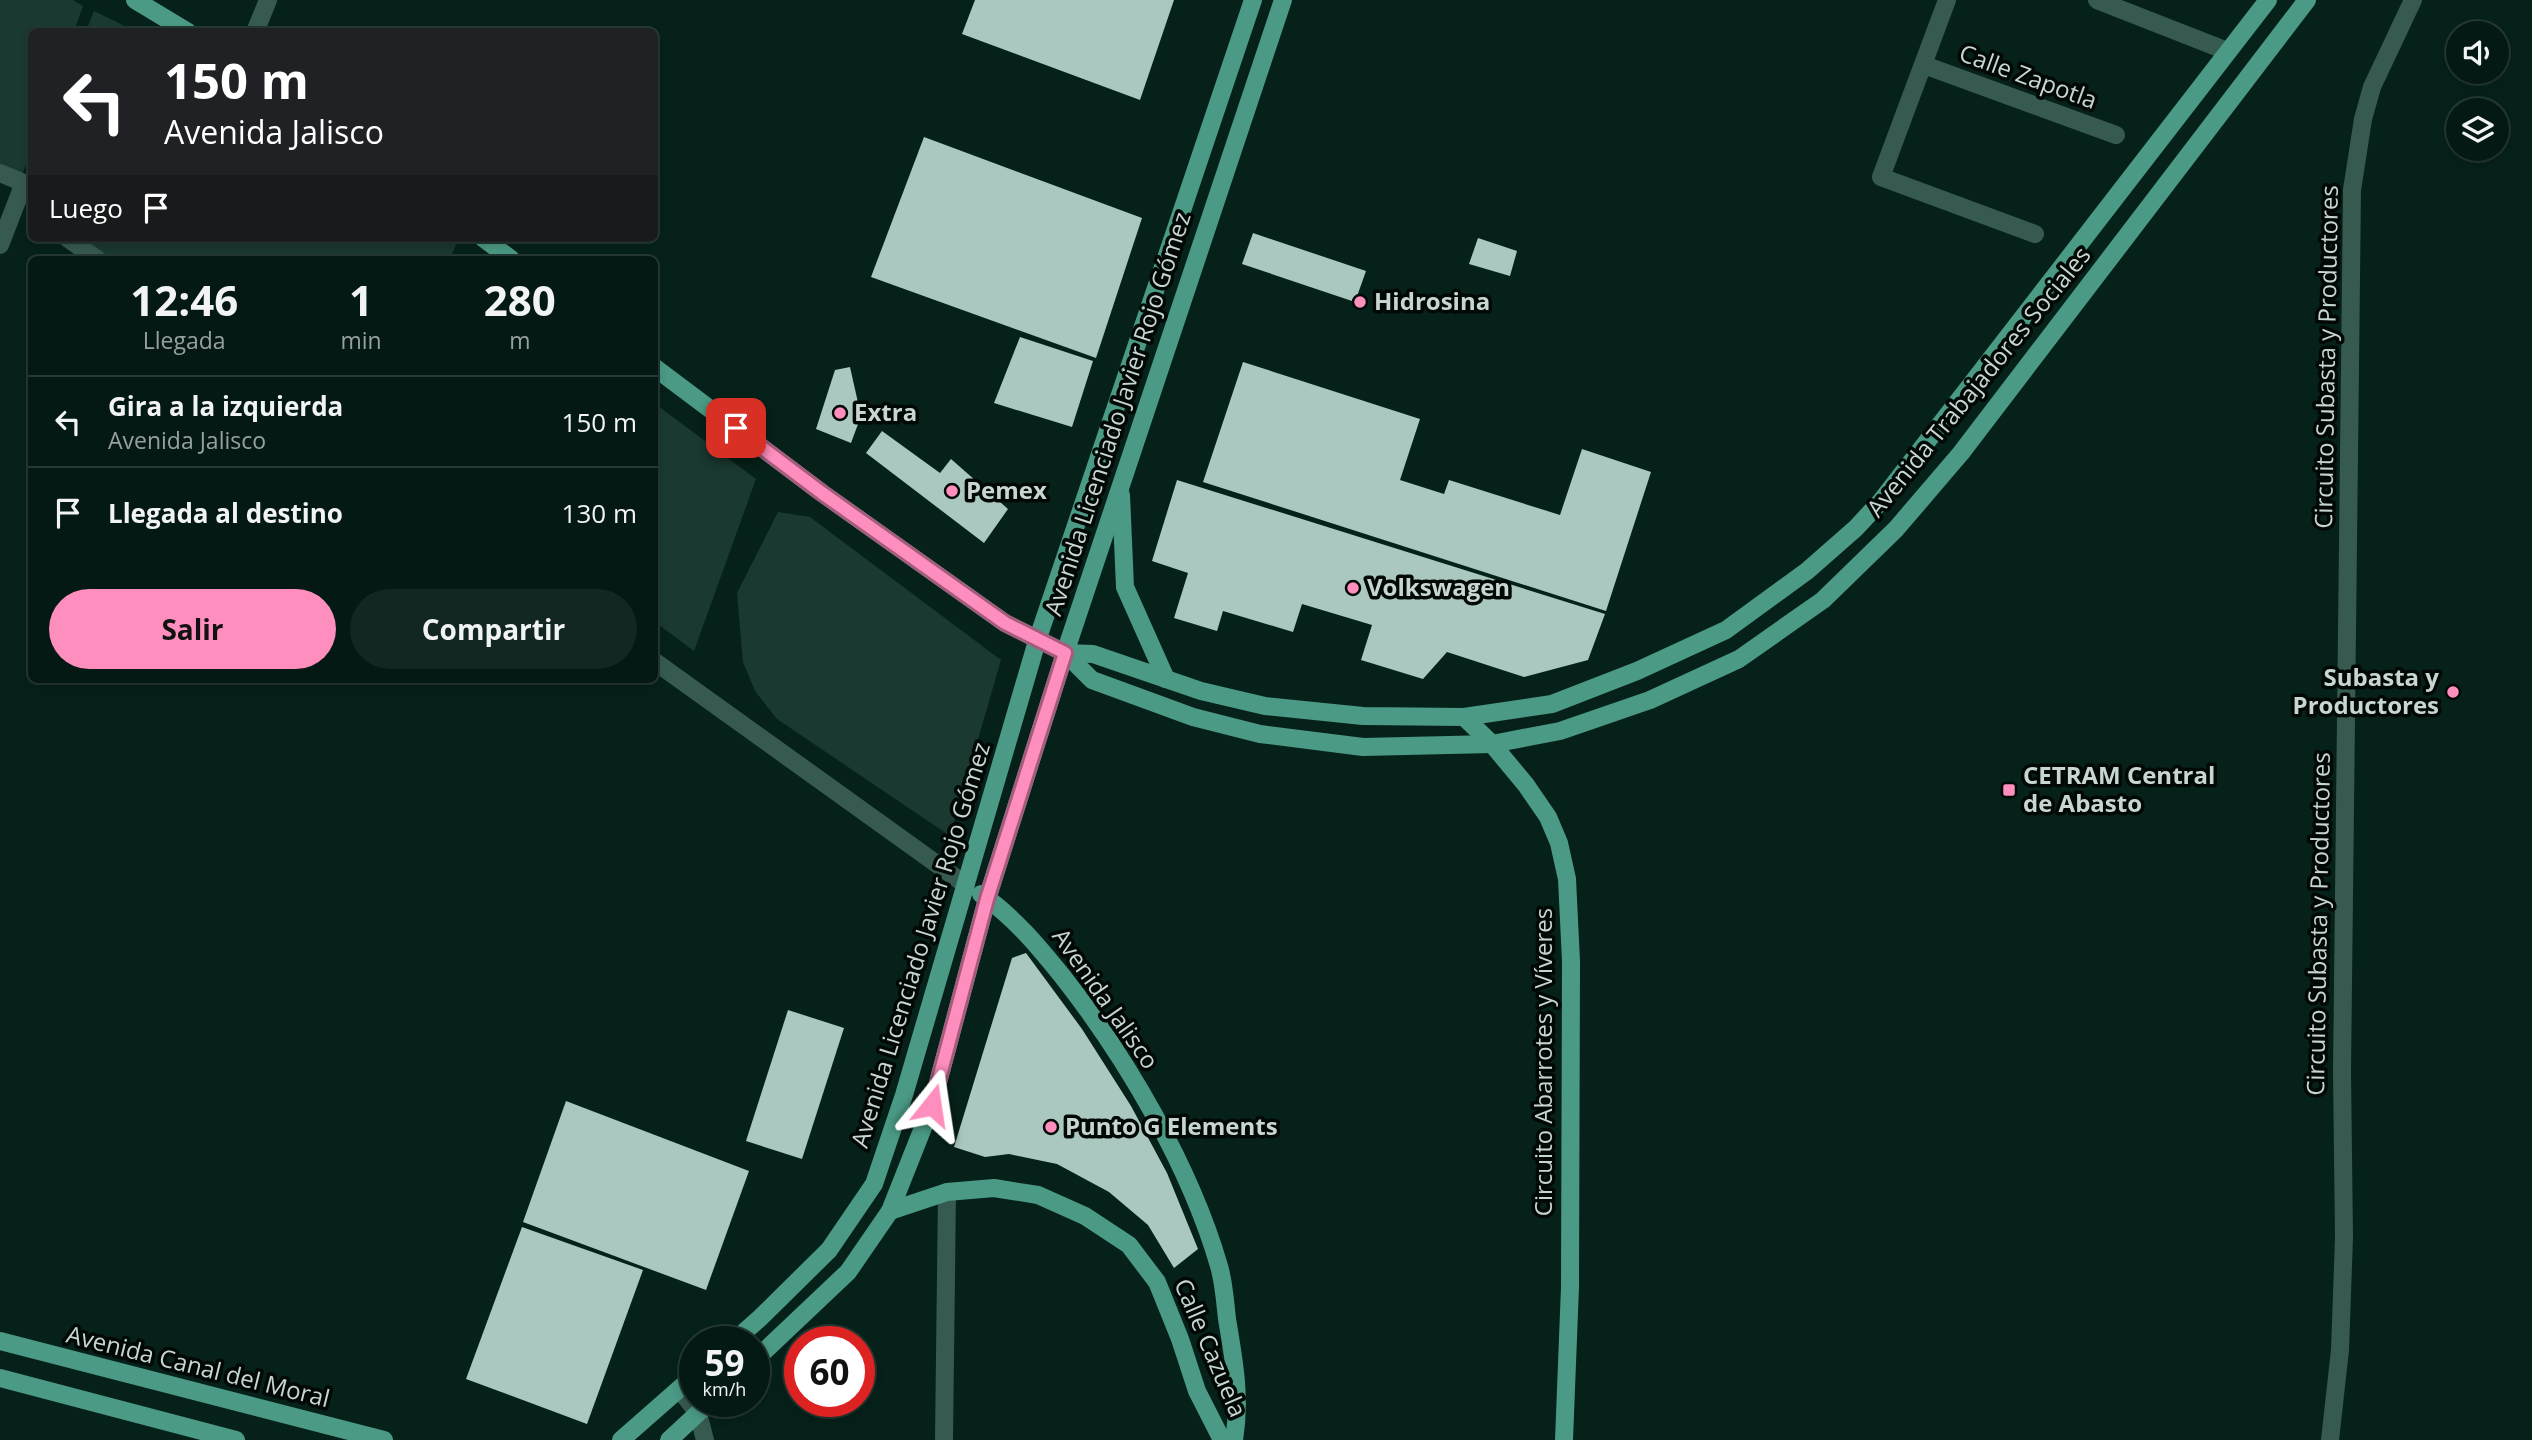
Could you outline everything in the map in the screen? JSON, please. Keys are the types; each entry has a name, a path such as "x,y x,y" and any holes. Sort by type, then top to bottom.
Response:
{"main road":[{"path":"135,0 181,28"},
{"name":"Avenida Licenciado Javier Rojo Gómez","path":"751,1326 829,1250 874,1184 904,1095 1037,640 1253,0"},
{"name":"Avenida Licenciado Javier Rojo Gómez","path":"770,1347 848,1272 890,1211 932,1105 987,899 1065,653 1283,0"},
{"name":"Avenida Trabajadores Sociales","path":"1065,653 1093,654 1201,691 1265,706 1363,716 1464,717 1552,704 1637,671 1726,630 1807,571 1856,528 1904,474 2268,0"},
{"name":"Avenida Trabajadores Sociales","path":"1065,653 1092,680 1193,717 1261,734 1363,747 1492,744 1560,731 1650,700 1739,659 1823,600 1896,529 1961,453 2307,0"},
{"path":"488,242 507,256"},
{"path":"658,370 822,493 1005,623 1065,653"},
{"path":"1121,482 1125,587 1166,679"},
{"name":"Circuito Abarrotes y Víveres","path":"1464,717 1492,744 1548,817 1559,843 1567,879 1571,961 1570,1273 1564,1440"},
{"name":"Avenida Jalisco","path":"966,885 1027,933 1090,1013 1138,1088 1180,1168 1207,1230 1220,1269 1238,1387 1238,1412"},
{"name":"Calle Cazuela","path":"890,1211 947,1192 994,1188 1038,1195 1085,1216 1129,1245 1157,1282 1197,1391 1222,1440"},
{"name":"Avenida Canal del Moral","path":"0,1340 384,1440"},
{"path":"0,1378 202,1436 236,1440"},
{"path":"621,1440 679,1389"},
{"name":"Calle Cazuela","path":"1234,1440 1238,1412"},
{"path":"669,1440 693,1417"}],"street":[{"path":"257,28 268,0"},
{"name":"Calle Zapotla","path":"1947,0 1881,177 2035,234"},
{"path":"2097,0 2227,51"},
{"name":"Circuito Subasta y Productores","path":"2330,1440 2340,1350 2344,1237 2342,1071 2352,190 2363,119 2372,87 2413,0"},
{"name":"Calle Zapotla","path":"1924,65 2116,135"},
{"path":"0,173 28,190 0,245"},
{"path":"74,242 93,256"},
{"name":"Avenida Jalisco","path":"658,664 966,885"},
{"path":"944,1440 947,1192"},
{"path":"704,1417 705,1440"}],"green space":[{"path":"0,0 73,0 83,6 75,28 28,28 28,158 22,176 0,167"},
{"path":"94,11 129,28 87,28"},
{"path":"82,242 457,242 451,256 102,256"},
{"path":"658,406 756,479 694,651 658,624"},
{"path":"778,512 810,517 1001,660 950,836 777,719 755,691 743,662 737,593"}],"building":[{"path":"975,0 1174,0 1140,100 962,34"},
{"path":"924,137 1142,218 1096,358 871,277"},
{"path":"1253,233 1366,271 1355,302 1242,264"},
{"path":"1478,238 1517,251 1510,276 1469,264"},
{"path":"1020,337 1093,361 1072,427 994,403"},
{"path":"1243,362 1420,419 1400,480 1444,494 1449,480 1560,515 1582,449 1651,472 1606,611 1203,482"},
{"path":"850,367 861,416 851,443 816,429 835,370"},
{"name":"Pemex","path":"882,431 940,473 951,459 1008,509 984,543 866,453"},
{"name":"Volkswagen","path":"1177,480 1605,614 1588,660 1524,677 1447,652 1423,679 1361,660 1372,625 1302,604 1293,632 1223,611 1217,631 1174,618 1188,573 1152,561"},
{"name":"Punto G Elements","path":"1026,953 1082,1029 1131,1106 1167,1173 1198,1249 1174,1268 1148,1225 1109,1192 1057,1164 1009,1154 985,1157 954,1147 1012,958"},
{"path":"788,1010 844,1028 802,1159 746,1141"},
{"path":"566,1101 749,1171 706,1290 523,1222"},
{"path":"522,1227 643,1270 587,1424 466,1379"}],"place":[{"name":"Hidrosina","path":"1360,302"},
{"name":"Extra","path":"840,413"},
{"name":"Pemex","path":"952,491"},
{"name":"Volkswagen","path":"1353,588"},
{"name":"Subasta y Productores","path":"2453,692"},
{"name":"CETRAM Central de Abasto","path":"2009,790"},
{"name":"Punto G Elements","path":"1051,1127"}],"route":[{"path":"736,428 822,493 1005,623 1065,653 987,899 932,1105"}]}
